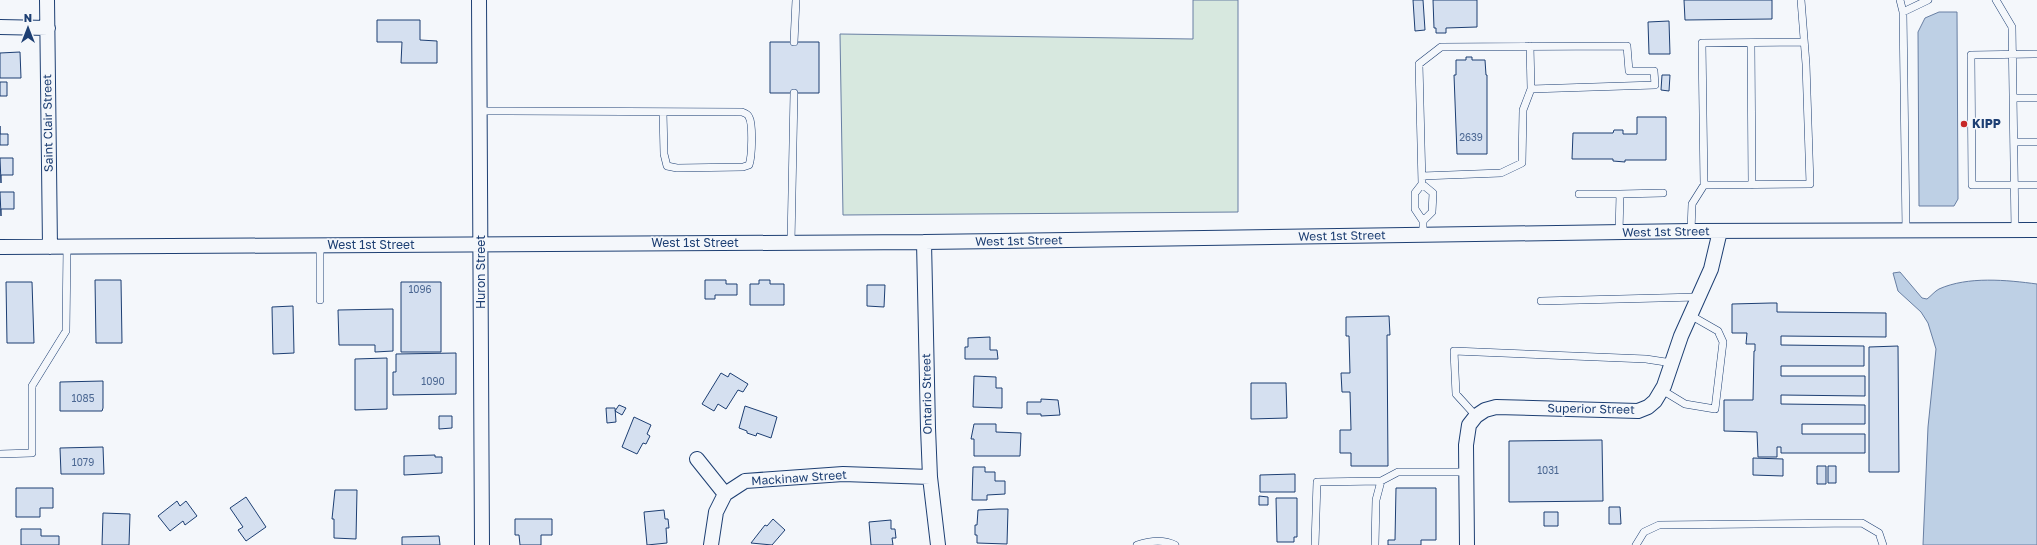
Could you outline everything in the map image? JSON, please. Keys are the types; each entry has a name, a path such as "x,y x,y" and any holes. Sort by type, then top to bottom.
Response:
{"street":[{"name":"Saint Clair Street","path":"47,0 50,247"},
{"name":"Huron Street","path":"479,0 482,545"},
{"path":"0,28 48,28"},
{"name":"West 1st Street","path":"0,247 924,242 1423,228 1619,232 2037,230"},
{"name":"Superior Street","path":"1476,416 1485,410 1496,407 1638,410 1648,407 1655,401 1662,390 1680,336 1711,269 1720,231"},
{"name":"Ontario Street","path":"924,242 930,477 938,545"},
{"path":"1467,545 1466,445 1469,425 1476,416"},
{"path":"697,459 725,494 716,512 711,545"},
{"name":"Mackinaw Street","path":"725,494 745,481 796,476 844,474 930,477"}],"lane":[{"path":"794,42 796,0"},
{"path":"1704,185 1810,184 1801,0"},
{"path":"1900,0 1903,12 1906,230"},
{"path":"1903,12 1928,0"},
{"path":"1996,0 2012,27 2016,185 2015,230"},
{"path":"1691,232 1692,204 1704,185 1702,43 1804,42"},
{"path":"1751,43 1752,185"},
{"path":"1422,176 1501,173 1522,163 1523,110 1531,89 1530,46"},
{"path":"1423,228 1414,209 1415,193 1422,184 1419,64 1441,47 1627,46 1629,71 1654,71 1655,84 1531,89"},
{"path":"2037,54 1971,55 1972,185 2037,185"},
{"path":"791,242 794,93"},
{"path":"2013,98 2037,98"},
{"path":"480,111 663,112 746,113 750,119 751,156 749,165 743,167 677,168 667,166 664,154 663,112"},
{"path":"2014,142 2037,142"},
{"path":"1422,184 1433,193 1432,212 1423,228"},
{"path":"1578,194 1663,193"},
{"path":"1619,232 1620,194"},
{"path":"320,245 320,300"},
{"path":"0,454 32,453 32,386 66,330 67,247"},
{"path":"1541,301 1698,297"},
{"path":"1662,390 1685,404 1715,409 1723,342 1718,330 1690,315"},
{"path":"1476,416 1456,394 1454,351 1646,359 1672,363"},
{"path":"1315,545 1317,482 1381,481 1398,472 1467,472"},
{"path":"1375,545 1376,500 1381,481"},
{"path":"1636,545 1644,532 1659,525 1862,523 1879,533 1883,545"},
{"path":"1136,545 1145,542 1166,541 1174,545"}],"shaded area":[{"path":"1193,0 1238,0 1238,212 843,215 840,34 1193,39"}],"water":[{"path":"1939,12 1957,12 1958,199 1954,206 1919,206 1918,32 1925,18"},
{"path":"1900,272 1922,298 1927,299 1939,289 1962,282 2000,280 2037,284 2037,545 1923,545 1928,427 1936,349 1928,323 1921,312 1898,291 1893,273"}],"building":[{"path":"1413,0 1423,0 1425,30 1415,31"},
{"path":"1433,0 1477,0 1477,27 1446,28 1446,33 1436,33 1436,28 1434,28"},
{"path":"1684,0 1772,0 1772,19 1685,20"},
{"path":"377,20 420,20 420,40 437,41 437,63 401,63 402,42 377,42"},
{"path":"1669,21 1670,54 1649,54 1648,22"},
{"path":"770,42 819,42 819,93 770,93"},
{"path":"20,52 21,78 0,78 0,53"},
{"path":"1466,57 1472,57 1472,60 1485,60 1487,75 1487,154 1457,154 1454,75 1456,75 1456,60 1466,60"},
{"path":"1662,75 1670,75 1669,91 1661,90"},
{"path":"0,82 7,82 7,96 0,96"},
{"path":"1637,117 1666,117 1666,160 1625,160 1625,162 1613,161 1613,159 1572,159 1573,133 1613,133 1614,130 1623,130 1623,134 1637,134"},
{"path":"0,134 8,134 8,145 0,145"},
{"path":"0,158 13,158 13,175 1,175 1,183"},
{"path":"0,192 14,192 14,209 1,209 1,216"},
{"path":"95,280 121,280 122,343 96,343"},
{"path":"705,280 726,280 726,284 737,284 737,295 715,295 715,299 705,299"},
{"path":"759,280 770,280 770,284 784,284 784,305 750,305 750,284 759,284"},
{"path":"6,282 32,282 34,343 7,343"},
{"path":"401,282 441,282 441,352 401,352"},
{"path":"867,285 885,285 884,307 867,306"},
{"path":"1777,303 1777,312 1886,313 1886,337 1781,336 1781,345 1864,346 1864,366 1781,366 1781,376 1865,376 1865,396 1781,395 1781,404 1865,405 1865,424 1802,424 1802,434 1865,434 1865,453 1781,453 1781,447 1777,447 1777,457 1758,457 1757,432 1724,431 1724,400 1753,400 1755,344 1746,344 1747,333 1732,333 1732,304"},
{"path":"293,306 294,353 273,354 272,307"},
{"path":"393,309 393,351 375,352 375,345 339,345 338,310"},
{"path":"1389,316 1390,335 1387,335 1388,466 1351,466 1351,453 1340,453 1340,430 1351,430 1350,392 1342,392 1341,373 1350,373 1349,336 1346,336 1346,317"},
{"path":"990,337 990,350 997,350 998,359 965,359 965,347 968,347 968,338"},
{"path":"1898,346 1899,472 1869,472 1869,347"},
{"path":"456,353 456,394 393,395 393,372 396,372 396,354"},
{"path":"387,358 387,409 355,410 355,359"},
{"path":"721,373 728,377 730,373 748,384 743,392 738,390 726,409 718,404 714,411 702,404"},
{"path":"974,376 996,377 996,388 1002,388 1002,408 973,407"},
{"path":"103,381 102,411 60,411 60,382"},
{"path":"1251,383 1286,383 1287,418 1251,419"},
{"path":"1041,399 1058,400 1060,415 1041,416 1041,414 1027,414 1027,402 1041,402"},
{"path":"619,405 626,408 622,415 615,411"},
{"path":"745,406 777,417 771,438 757,433 756,436 739,428"},
{"path":"606,408 615,408 616,422 607,423"},
{"path":"439,416 452,416 452,428 439,429"},
{"path":"634,417 651,425 647,434 650,436 646,444 643,443 637,454 622,447"},
{"path":"974,424 996,424 996,432 1021,433 1020,456 974,456 974,439 971,439"},
{"path":"1602,440 1603,501 1509,502 1509,441"},
{"path":"103,447 104,474 61,474 60,448"},
{"path":"435,455 435,457 442,457 442,473 404,475 404,456"},
{"path":"1753,458 1783,459 1783,476 1753,475"},
{"path":"1817,466 1826,466 1826,484 1817,484"},
{"path":"1828,466 1836,466 1836,483 1828,483"},
{"path":"973,467 985,467 985,472 995,472 995,481 1005,481 1005,494 987,495 987,500 972,500"},
{"path":"1295,474 1295,492 1260,492 1260,475"},
{"path":"16,488 53,488 53,508 40,508 40,517 16,517"},
{"path":"1396,488 1436,488 1436,540 1421,540 1421,545 1388,545 1388,540 1395,540"},
{"path":"335,490 357,490 356,539 334,538 334,519 332,519"},
{"path":"1259,496 1268,497 1268,505 1259,505"},
{"path":"246,497 266,527 246,541 238,530 243,527 230,508"},
{"path":"1276,498 1297,498 1297,537 1294,537 1294,542 1277,542"},
{"path":"177,501 180,506 186,501 197,516 185,525 183,521 170,531 158,516"},
{"path":"1609,507 1620,507 1621,524 1609,524"},
{"path":"1008,509 1007,544 977,543 975,525 977,525 978,510"},
{"path":"664,510 665,519 668,519 669,528 666,528 667,543 647,545 644,512"},
{"path":"1544,512 1558,512 1558,526 1544,526"},
{"path":"103,513 130,514 129,545 102,545"},
{"path":"515,519 552,519 552,535 541,535 541,545 520,545 519,535 515,535"},
{"path":"773,519 785,530 772,545 751,543 765,525 767,526"},
{"path":"891,520 891,529 895,529 896,538 892,538 893,545 871,545 869,522"},
{"path":"21,529 41,529 41,536 59,536 59,545 21,545"},
{"path":"439,536 440,545 402,545 402,537"}],"place":[{"name":"KIPP","path":"1964,124"}]}
